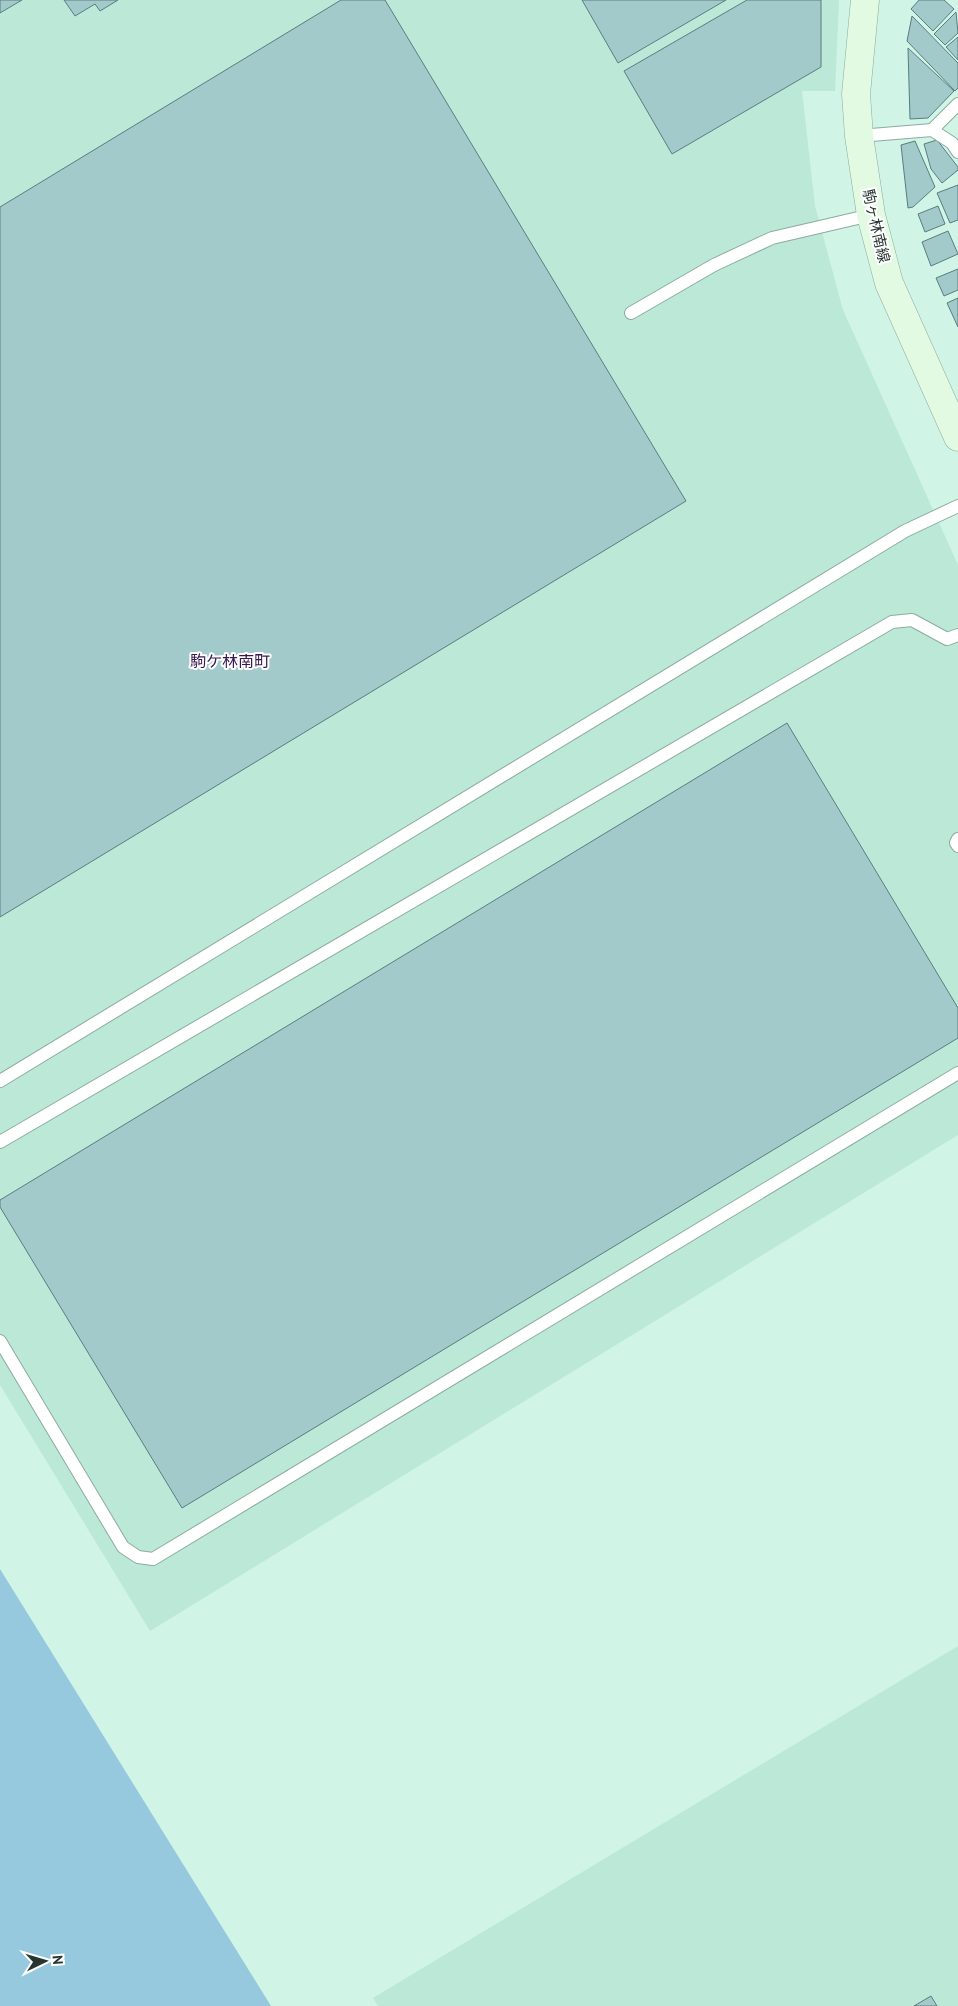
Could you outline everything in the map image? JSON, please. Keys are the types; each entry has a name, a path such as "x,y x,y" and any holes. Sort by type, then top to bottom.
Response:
{"street":[{"name":"駒ヶ林南線","path":"865,0 856,94 859,136 871,215 889,283 958,437"}],"lane":[{"path":"932,130 958,104"},
{"path":"859,136 932,130 952,144 958,152"},
{"path":"631,313 714,265 772,238 871,215"},
{"path":"0,1080 905,531 958,506"},
{"path":"0,1142 892,622 912,620 947,640 958,635"},
{"path":"958,839 956,843 958,846"},
{"path":"0,1341 123,1548 138,1556 153,1559 958,1073"}],"shaded area":[{"path":"0,0 839,0 835,91 802,91 815,206 843,310 958,565 958,1135 150,1631 0,1385"},
{"path":"958,1646 958,2006 378,2006 373,1998"}],"water":[{"path":"0,1569 271,2006 0,2006"}],"building":[{"path":"0,0 22,0 0,13"},
{"path":"64,0 118,0 100,11 95,4 75,16"},
{"path":"341,0 385,0 686,501 0,917 0,207"},
{"path":"582,0 726,0 618,63"},
{"path":"747,0 821,0 821,67 672,154 624,71"},
{"path":"919,0 944,0 954,9 933,31 911,9"},
{"path":"956,12 958,33 945,45 934,34"},
{"path":"912,16 958,63 958,88 955,91 907,41"},
{"path":"958,37 958,60 946,47"},
{"path":"908,48 954,91 928,118 910,119"},
{"path":"937,140 958,167 958,170 942,183 931,169 924,144"},
{"path":"915,141 935,187 913,207 908,208 901,145"},
{"path":"958,185 958,220 950,223 937,193"},
{"path":"938,206 945,224 925,232 918,214"},
{"path":"948,231 958,254 931,266 922,242"},
{"path":"958,269 958,290 944,296 936,278"},
{"path":"958,298 958,327 947,303"},
{"path":"787,723 958,1008 958,1038 182,1508 0,1207 0,1200"},
{"path":"931,1996 937,2006 914,2006"}],"district":[{"name":"駒ケ林南町","path":"230,661"}]}
